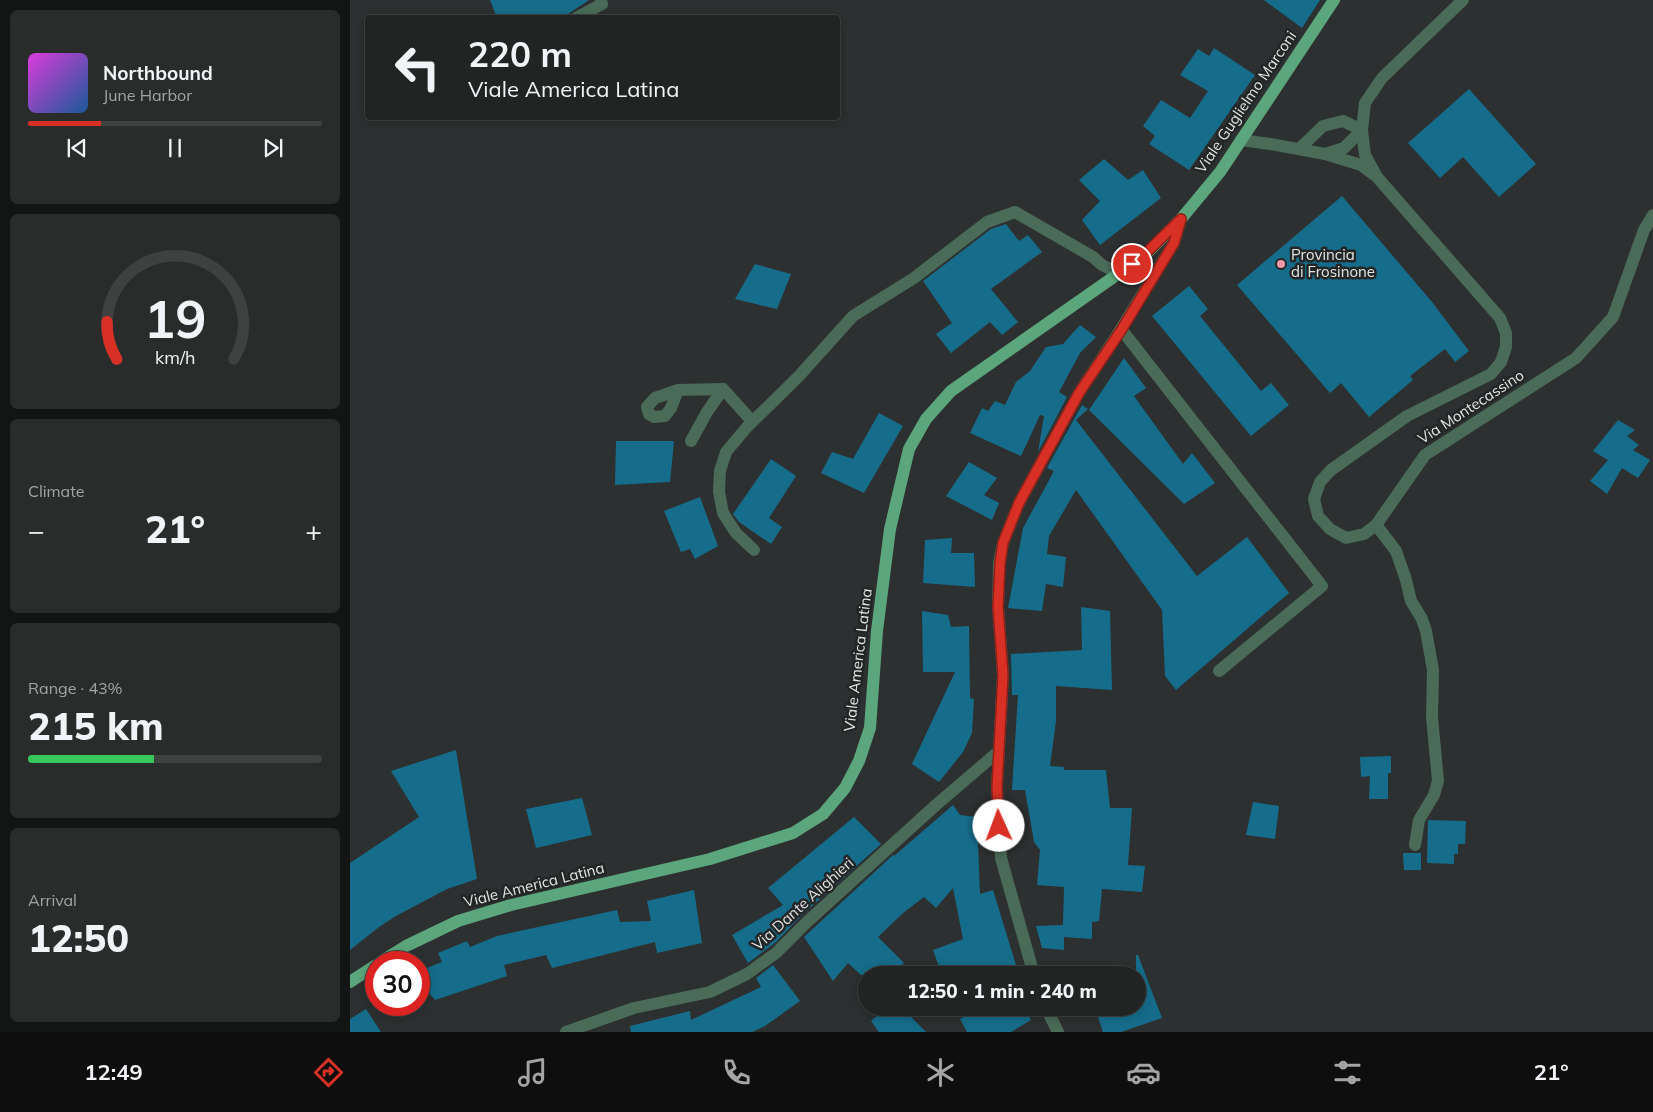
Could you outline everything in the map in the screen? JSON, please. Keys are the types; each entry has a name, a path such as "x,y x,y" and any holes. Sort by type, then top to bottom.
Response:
{"main road":[{"name":"Viale Guglielmo Marconi","path":"1181,219 1220,172 1334,0"},
{"name":"Viale America Latina","path":"398,951 458,921 511,905 710,859 793,833 823,814 845,788 858,761 870,728 877,631 890,529 909,450 926,419 951,391 1145,254 1181,219"},
{"path":"350,982 365,972"}],"street":[{"path":"582,15 602,4 601,0"},
{"path":"1377,177 1365,155 1362,130 1365,103 1382,78 1462,0"},
{"path":"1299,149 1323,126 1343,121 1362,130"},
{"path":"1325,154 1344,148 1362,130"},
{"name":"Via Montecassino","path":"1241,140 1325,154 1361,165 1377,177 1500,318 1506,333 1506,347 1502,362 1491,374 1407,416 1331,470 1320,482 1314,499 1318,516 1330,529 1346,538 1364,534 1376,525 1426,455 1576,358 1613,317 1644,230 1653,215"},
{"path":"754,550 736,533 723,513 719,492 720,471 726,452 752,421 799,376 853,316 914,278 987,222 1015,212 1118,273"},
{"path":"1031,966 1001,858 997,787 1003,675 998,607 1003,543 1019,503 1079,393 1122,329 1174,243 1181,219"},
{"path":"1122,329 1322,586 1219,671"},
{"path":"678,390 723,389 752,421"},
{"path":"691,440 723,389"},
{"path":"1376,525 1396,551 1412,601 1424,625 1433,670 1432,717 1438,781 1434,795 1419,820 1415,845"},
{"name":"Via Dante Alighieri","path":"566,1032 634,1008 710,992 747,974 776,953 807,922 893,844 1000,751"},
{"path":"1050,1016 1058,1032"}],"building":[{"path":"490,0 589,0 566,15 496,15"},
{"path":"1264,0 1320,0 1302,28"},
{"path":"1214,48 1255,75 1189,170 1149,144 1155,136 1143,126 1161,100 1190,118 1208,91 1180,75 1198,49 1209,56"},
{"path":"1469,89 1536,164 1499,197 1463,157 1440,178 1408,143"},
{"path":"1104,159 1128,180 1143,170 1161,198 1100,245 1082,220 1100,201 1079,180"},
{"path":"1342,196 1432,302 1469,351 1455,362 1445,349 1410,376 1413,380 1369,417 1341,383 1330,393 1237,285"},
{"path":"1006,224 1019,241 1028,235 1042,252 991,289 1018,322 1002,335 990,322 951,353 936,334 952,323 923,281 991,229"},
{"path":"755,264 791,274 777,309 735,299"},
{"path":"1189,286 1208,309 1200,316 1261,391 1271,383 1289,405 1251,436 1152,316"},
{"path":"1080,325 1096,337 1080,353 1059,392 1067,397 1038,452 1044,416 1040,415 1021,456 970,433 982,408 988,411 995,401 1005,405 1016,382 1030,371 1046,347 1063,344"},
{"path":"1124,358 1146,388 1134,396 1183,464 1192,453 1215,483 1184,504 1089,410"},
{"path":"1082,405 1088,409 1076,420 1197,576 1247,537 1289,593 1176,690 1165,676 1162,610 1076,490 1049,536 1047,554 1066,557 1063,587 1046,584 1042,611 1008,608 1023,528 1054,471 1047,468"},
{"path":"879,413 903,426 864,493 821,473 832,452 853,459"},
{"path":"1618,420 1635,430 1627,436 1639,445 1633,450 1650,460 1638,478 1622,468 1607,494 1590,481 1608,460 1593,451"},
{"path":"616,441 674,441 670,482 615,485"},
{"path":"771,459 796,476 769,518 782,527 771,544 739,522 733,514"},
{"path":"969,462 997,478 984,495 999,503 992,520 946,496"},
{"path":"700,497 718,546 695,559 690,549 681,552 664,511"},
{"path":"952,538 951,553 974,553 975,587 923,583 925,540"},
{"path":"1081,607 1110,611 1112,690 1056,686 1056,721 1050,766 1064,767 1064,770 1106,770 1110,808 1132,808 1128,865 1145,866 1142,892 1102,889 1099,921 1092,922 1092,939 1064,937 1064,950 1042,948 1036,926 1063,925 1064,887 1037,885 1040,850 1034,842 1025,790 1012,790 1018,695 1012,695 1011,654 1082,650"},
{"path":"922,611 948,615 951,627 969,626 970,698 974,699 972,733 963,752 939,782 912,764 955,672 923,672"},
{"path":"456,750 477,879 447,889 396,916 350,950 350,863 419,817 391,771"},
{"path":"1391,756 1391,773 1388,773 1388,799 1369,799 1370,776 1361,777 1360,757"},
{"path":"582,798 592,835 536,848 526,809"},
{"path":"1253,802 1279,806 1275,839 1246,835"},
{"path":"953,805 960,815 977,817 980,894 993,890 1016,966 939,966 933,950 963,939 953,888 936,908 924,897 903,913 878,937 904,963 900,966 858,966 858,972 848,963 833,981 804,937"},
{"path":"854,817 881,844 801,916 776,942 748,963 732,935 783,905 768,888"},
{"path":"1428,820 1466,821 1465,844 1458,844 1458,854 1454,854 1454,864 1427,863"},
{"path":"1403,853 1421,853 1421,870 1404,870"},
{"path":"694,890 702,943 657,953 655,942 552,968 546,955 504,965 507,976 435,1000 430,994 430,967 442,962 438,953 467,941 470,947 497,936 617,910 620,922 651,921 647,901"},
{"path":"1136,955 1138,955 1142,966 1136,966"},
{"path":"773,965 800,1001 765,1026 752,1032 631,1032 630,1026 690,1011 691,1020 761,987 756,978"},
{"path":"1146,976 1162,1018 1121,1032 1103,1032 1098,1016 1146,1016"},
{"path":"365,1010 365,1016 371,1016 381,1032 350,1032 350,1019"},
{"path":"877,1016 910,1016 926,1032 879,1032 871,1021"},
{"path":"965,1016 1029,1016 1031,1020 1011,1032 967,1032 960,1019"}],"place":[{"name":"Provincia di Frosinone","path":"1281,264"}],"route":[{"path":"999,826 997,787 1003,675 998,607 1003,543 1019,503 1079,393 1122,329 1174,243 1181,219 1132,264"}]}
